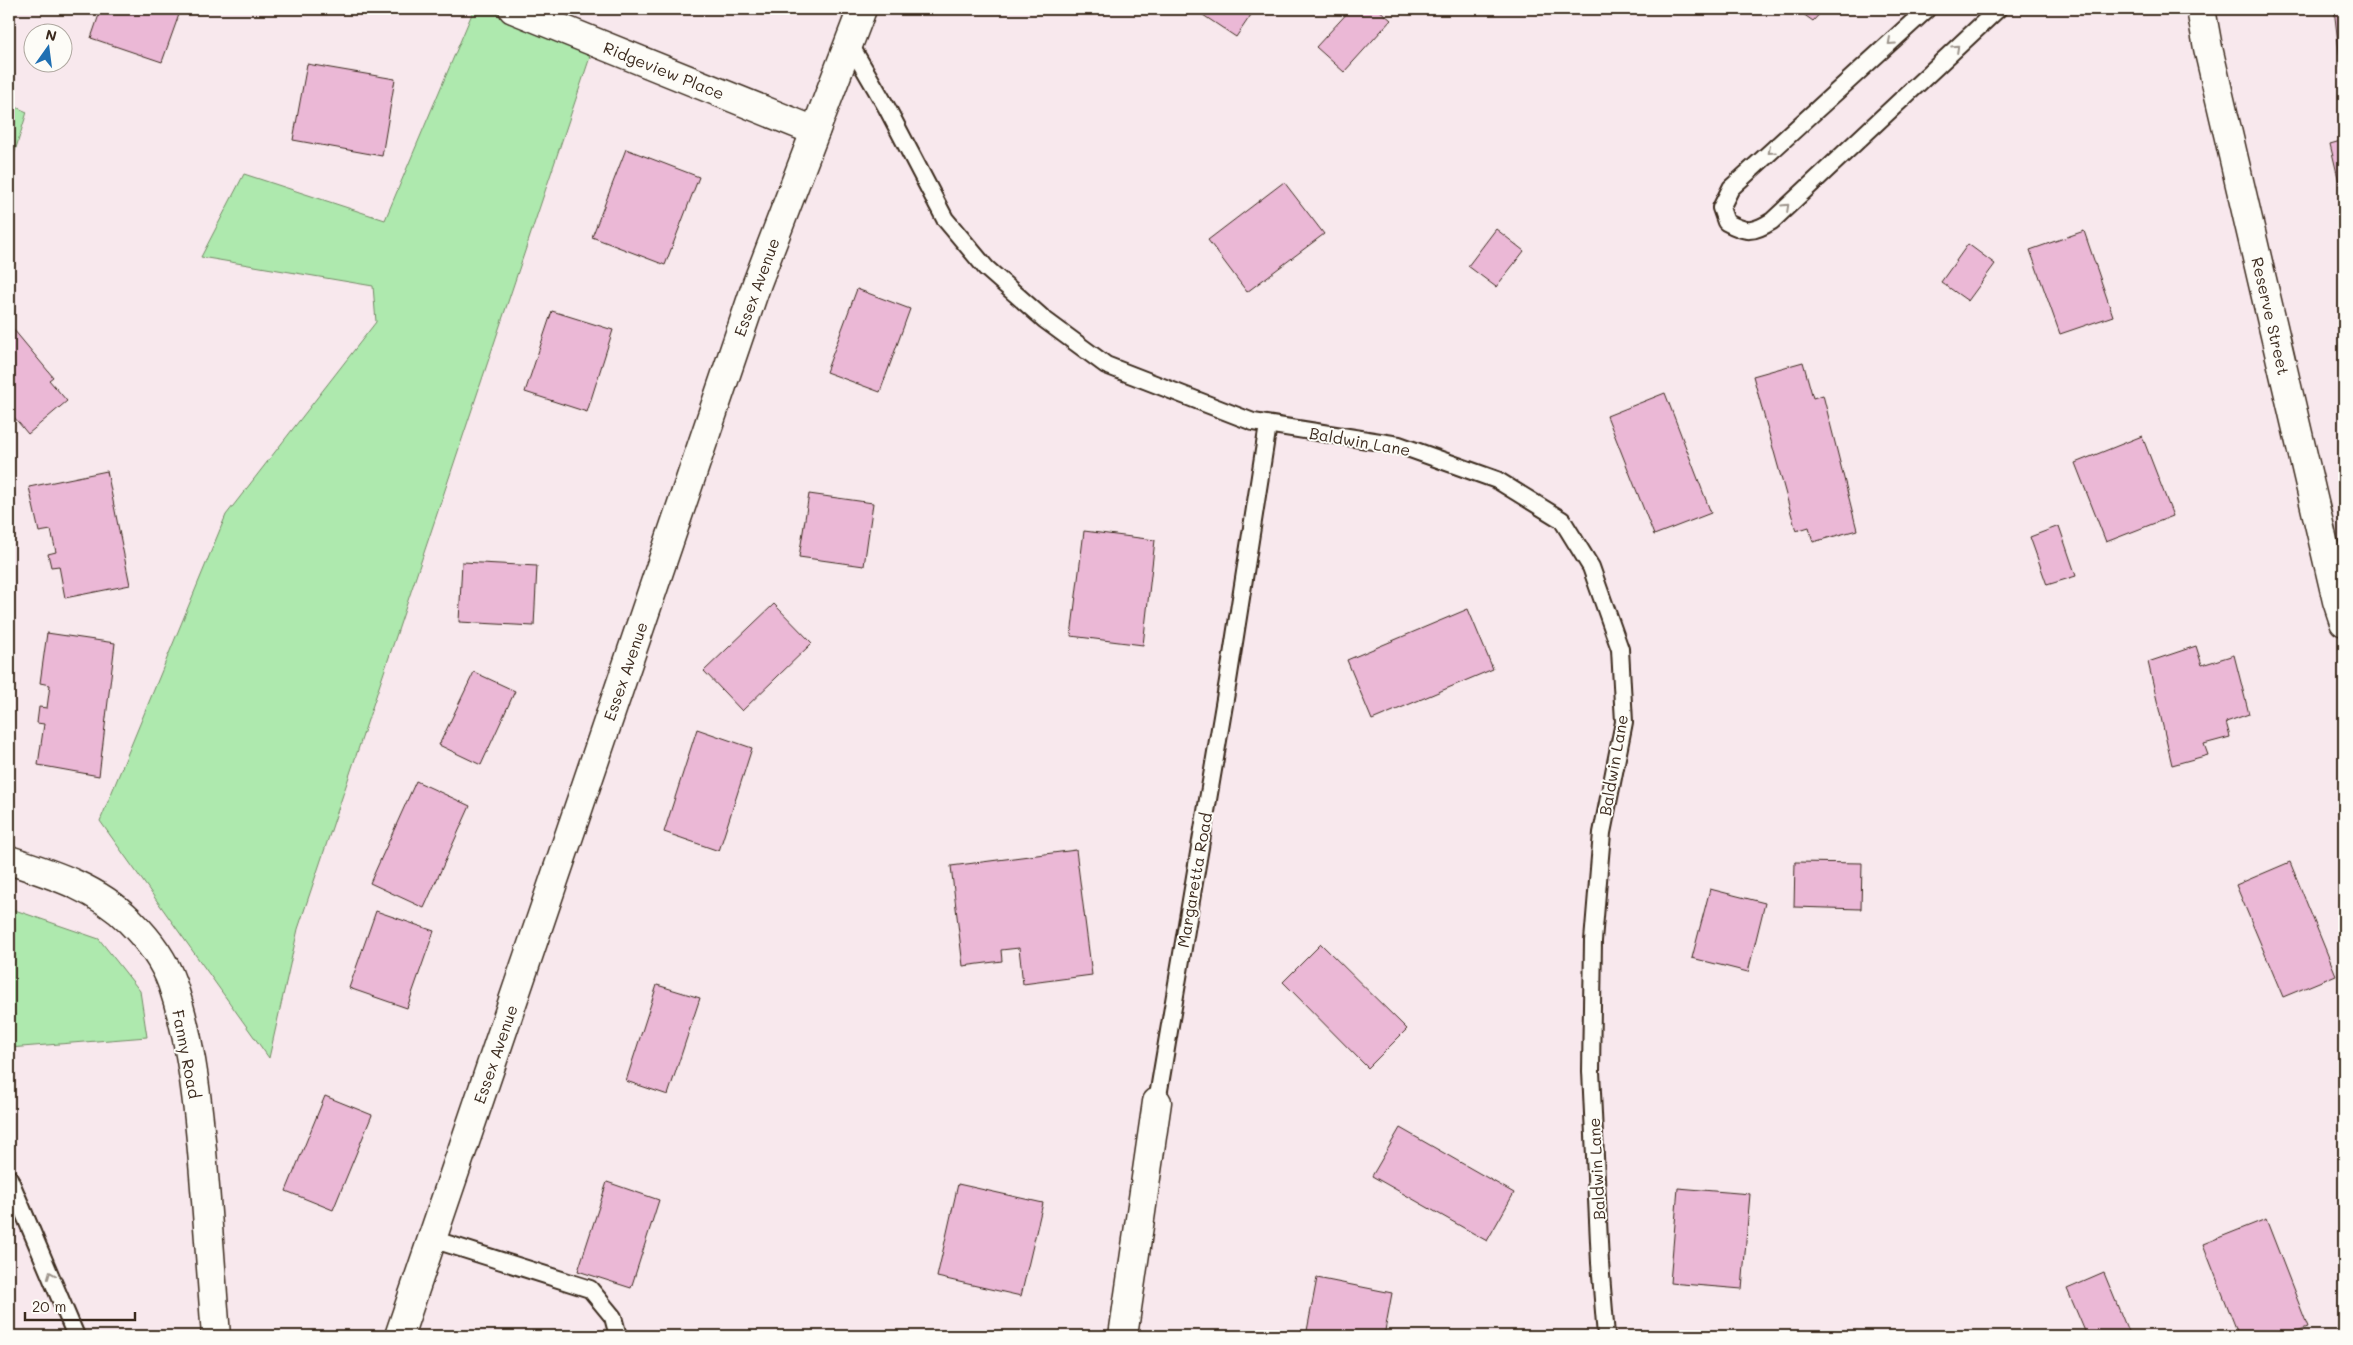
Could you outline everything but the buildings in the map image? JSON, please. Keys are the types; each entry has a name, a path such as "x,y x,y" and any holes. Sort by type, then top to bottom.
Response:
{"street":[{"name":"Ridgeview Place","path":"513,9 814,131"},
{"name":"Essex Avenue","path":"399,1336 757,283 848,41 862,9"},
{"name":"Reserve Street","path":"2201,9 2208,48 2342,607"},
{"name":"Fanny Road","path":"9,860 89,890 110,904 129,920 146,939 172,983 194,1072 204,1171 216,1336"},
{"name":"Margaretta Road","path":"1123,1336 1156,1102"}],"lane":[{"path":"1928,9 1731,188 1721,208 1726,222 1741,230 1757,230 1772,221 1998,9"},
{"name":"Baldwin Lane","path":"848,41 887,108 945,219 986,268 1046,320 1106,365 1253,422 1400,445 1497,480 1562,520 1591,567 1620,649 1624,722 1602,833 1593,941 1591,1071 1600,1263 1606,1336"},
{"name":"Margaretta Road","path":"1156,1102 1226,691 1268,425"},
{"path":"9,1178 76,1336"},
{"path":"432,1239 590,1289 613,1317 618,1336"}],"green space":[{"path":"474,9 518,9 595,42 298,929 269,1058 100,821 226,515 376,322 373,286 201,257 244,174 385,220"},
{"path":"9,104 27,112 9,171"},
{"path":"9,908 99,939 140,991 147,1037 9,1048"}]}
